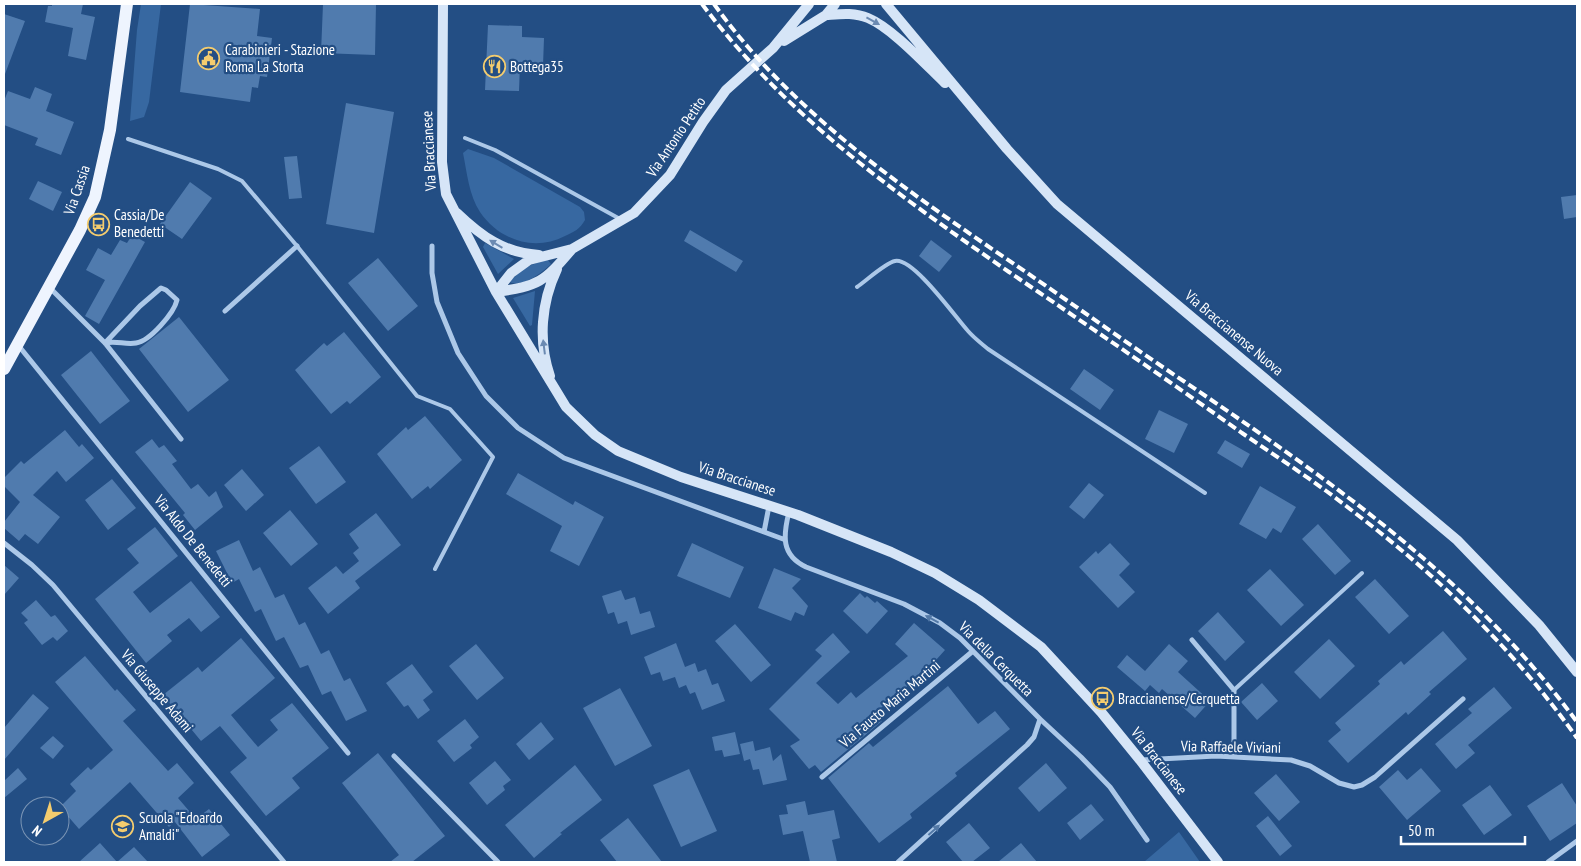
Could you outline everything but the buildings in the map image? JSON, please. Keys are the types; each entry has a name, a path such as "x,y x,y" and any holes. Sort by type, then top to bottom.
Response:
{"main road":[{"name":"Via Cassia","path":"4,370 88,214 98,183 110,130 126,4"}],"street":[{"name":"Via Braccianese","path":"443,4 442,162 443,183 450,206 496,292 557,394 587,428 618,450 681,477 789,512 912,562 935,573 979,600 1041,647 1101,712 1218,862"},
{"name":"Via Antonio Petito","path":"496,292 519,267 542,256 572,249 623,221 663,185 726,90 773,48 809,4"},
{"name":"Via Antonio Petito","path":"773,48 826,16 835,4"},
{"name":"Via Braccianense Nuova","path":"886,4 972,107 1057,204 1457,540 1540,625 1577,672"},
{"path":"826,16 844,13 869,18 887,30 972,107"},
{"path":"450,206 473,228 496,244 513,252 542,256"},
{"path":"225,311 297,246"},
{"path":"432,246 432,273 437,302 458,353 486,396 518,428 555,454 574,463 783,539 789,512"},
{"name":"Via Antonio Petito","path":"496,292 535,285 556,269 572,249"},
{"path":"556,269 547,293 543,329 547,367 557,394"},
{"path":"48,286 105,343 181,439"},
{"path":"161,288 175,296 177,300 175,308 144,340 137,343 114,340 105,343 140,306 161,288"},
{"name":"Via Aldo De Benedetti","path":"17,345 348,753"},
{"path":"764,532 769,506"},
{"name":"Via della Cerquetta","path":"783,539 788,553 802,565 922,613 950,630 1110,787 1148,840"},
{"name":"Via Giuseppe Adami","path":"4,543 32,565 53,585 284,862"},
{"path":"1192,640 1234,690 1234,757"},
{"name":"Via Fausto Maria Martini","path":"822,777 973,651"},
{"name":"Via Raffaele Viviani","path":"1140,760 1234,757 1291,760 1314,768 1346,786 1358,787 1375,777 1463,699"},
{"path":"898,862 1027,745 1034,737 1040,719"},
{"path":"394,756 498,862"},
{"path":"1548,862 1577,841"}],"lane":[{"path":"465,138 495,150 623,221"},
{"path":"128,139 218,169 242,181 297,246 417,396 450,409 493,457 435,569"},
{"path":"857,287 891,262 901,261 916,271 968,332 988,349 1205,493"},
{"path":"1234,690 1362,573"}],"shaded area":[{"path":"141,4 161,4 149,102 144,117 130,121 137,30"},
{"path":"468,149 494,158 580,207 584,212 585,220 576,230 568,235 541,243 529,243 518,240 497,230 480,212 473,198 463,153"},
{"path":"485,243 514,259 498,274 483,247"},
{"path":"547,259 551,264 537,275 520,283 509,282 524,268"},
{"path":"535,291 532,325 530,326 513,298"},
{"path":"1179,832 1200,862 1144,862"}],"railway":[{"path":"702,4 769,82 806,117 884,182 925,213 1313,482 1386,537 1446,589 1502,645 1577,738"},
{"path":"714,4 745,43 779,80 815,115 893,179 1240,419 1346,496 1396,536 1492,622 1536,670 1577,722"}],"place":[{"name":"Carabinieri - Stazione Roma La Storta","path":"209,59"},
{"name":"Bottega35","path":"494,67"},
{"name":"Cassia/De Benedetti","path":"98,224"},
{"name":"Braccianense/Cerquetta","path":"1102,699"},
{"name":"Scuola \"Edoardo Amaldi\"","path":"123,827"}]}
